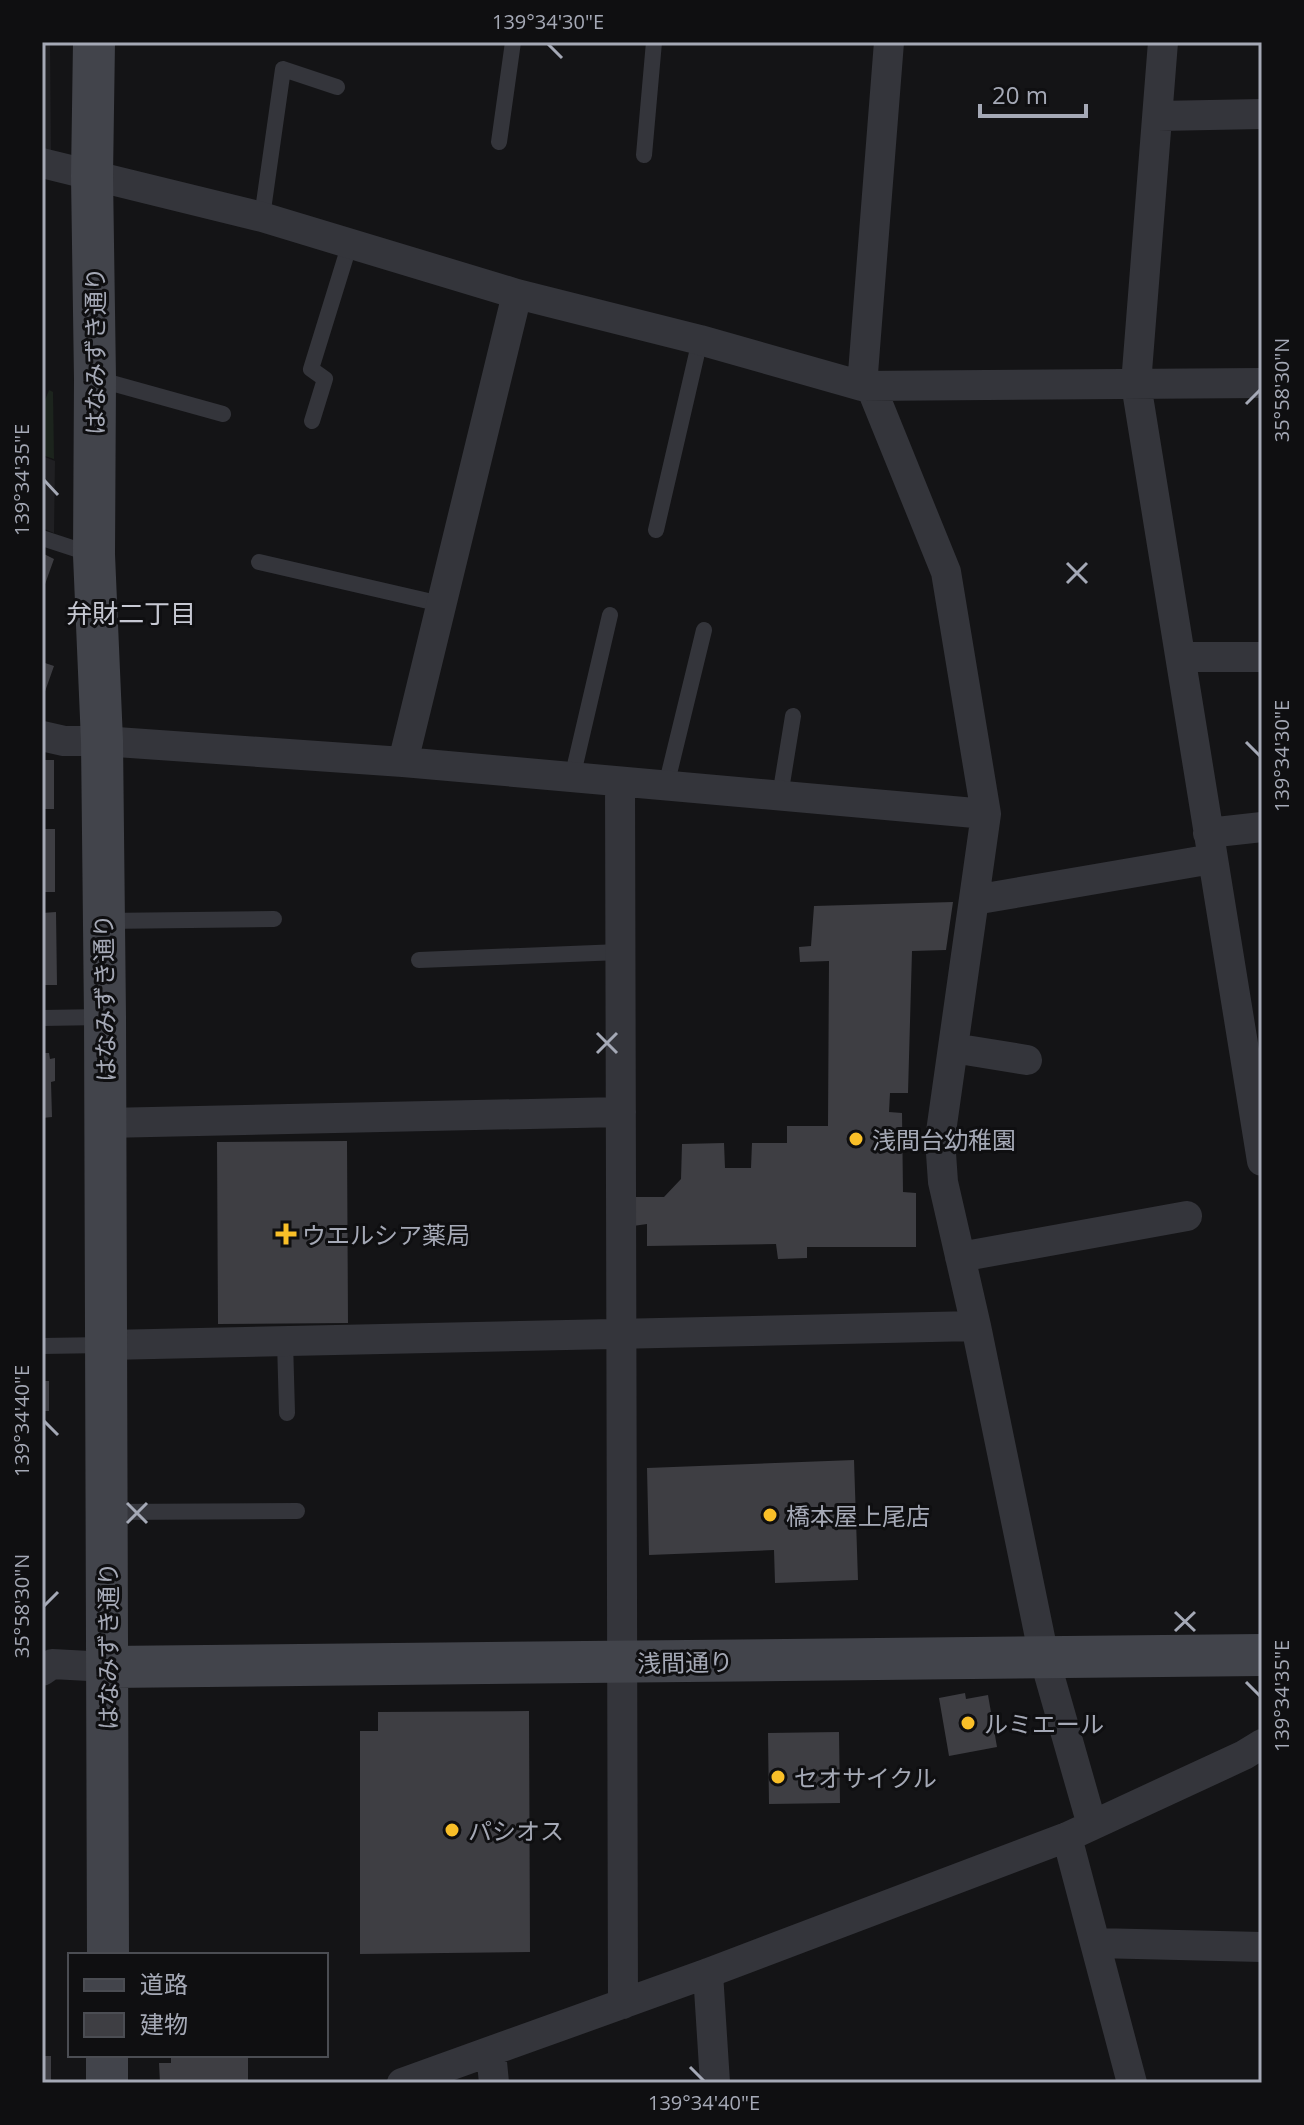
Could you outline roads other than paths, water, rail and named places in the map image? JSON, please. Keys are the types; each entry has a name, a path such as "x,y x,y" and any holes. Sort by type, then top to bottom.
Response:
{"street":[{"name":"はなみずき通り","path":"94,42 94,555 102,741 105,1017 108,1953"},
{"path":"889,42 866,386 946,572 986,814 940,1139 943,1182 976,1326 1080,1831 1095,1943 1132,2083"},
{"path":"1163,42 1136,384 1262,1161"},
{"path":"1158,116 1262,114"},
{"path":"42,163 262,217 517,294 866,386 1262,383"},
{"path":"403,762 517,294"},
{"path":"1181,657 1262,657"},
{"path":"42,736 64,741 403,762 986,814"},
{"path":"620,782 623,2004"},
{"path":"974,900 1210,846 1262,827"},
{"path":"953,1048 1027,1060"},
{"path":"105,1123 621,1112"},
{"path":"960,1257 1187,1216"},
{"path":"107,1345 976,1326"},
{"name":"浅間通り","path":"108,1667 1262,1655"},
{"path":"42,1671 52,1664 108,1667"},
{"path":"402,2083 708,1973 1080,1831 1262,1744"},
{"path":"1095,1943 1262,1947"},
{"path":"708,1973 715,2083"},
{"path":"491,2052 494,2083"},
{"path":"107,2057 107,2083"}],"lane":[{"path":"499,142 513,42"},
{"path":"644,155 654,42"},
{"path":"262,217 283,69 337,87"},
{"path":"312,421 325,379 311,369 350,243"},
{"path":"656,530 700,340"},
{"path":"95,379 223,414"},
{"path":"42,538 94,555"},
{"path":"259,562 441,604"},
{"path":"572,778 610,615"},
{"path":"666,786 704,630"},
{"path":"780,796 793,716"},
{"path":"103,921 274,919"},
{"path":"419,960 620,952"},
{"path":"42,1018 105,1017"},
{"path":"285,1341 287,1413"},
{"path":"42,1346 107,1345"},
{"path":"107,1512 297,1511"}],"place":[{"name":"浅間台幼稚園","path":"856,1139"},
{"name":"ウエルシア薬局","path":"286,1234"},
{"name":"橋本屋上尾店","path":"770,1515"},
{"name":"ルミエール","path":"968,1723"},
{"name":"セオサイクル","path":"778,1777"},
{"name":"パシオス","path":"452,1830"}],"district":[{"name":"弁財二丁目","path":"131,613"}]}
